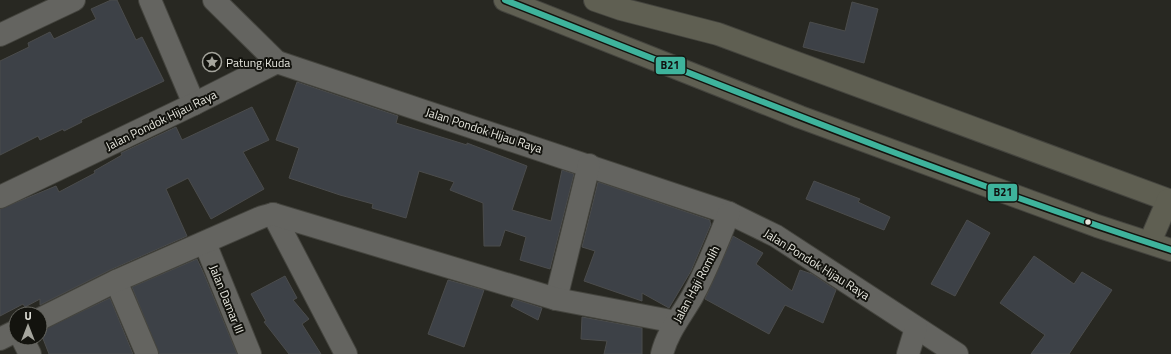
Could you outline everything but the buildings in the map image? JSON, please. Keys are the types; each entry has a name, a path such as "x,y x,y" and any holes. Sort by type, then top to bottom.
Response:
{"highway":[{"path":"505,0 800,117 1097,226 1171,250"},
{"path":"595,0 621,9 718,34 1170,201 1150,242"}],"street":[{"path":"0,35 74,0"},
{"path":"150,0 194,104"},
{"path":"214,0 277,62"},
{"name":"Jalan Pondok Hijau Raya","path":"0,198 277,62 729,213 776,236 957,354"},
{"path":"556,299 589,165"},
{"name":"Jalan Haji Romlih","path":"662,354 676,322 692,297 709,264 729,213"},
{"path":"273,214 346,354"},
{"path":"48,315 116,280 205,243 262,217 273,214 556,299 676,322"},
{"name":"Jalan Damar III","path":"205,243 250,354"},
{"path":"116,280 147,354"},
{"path":"908,354 916,328"}],"transit line":[{"name":"B21","path":"505,0 919,162 1087,222 1171,250"}],"place":[{"name":"Patung Kuda","path":"212,62"}]}
